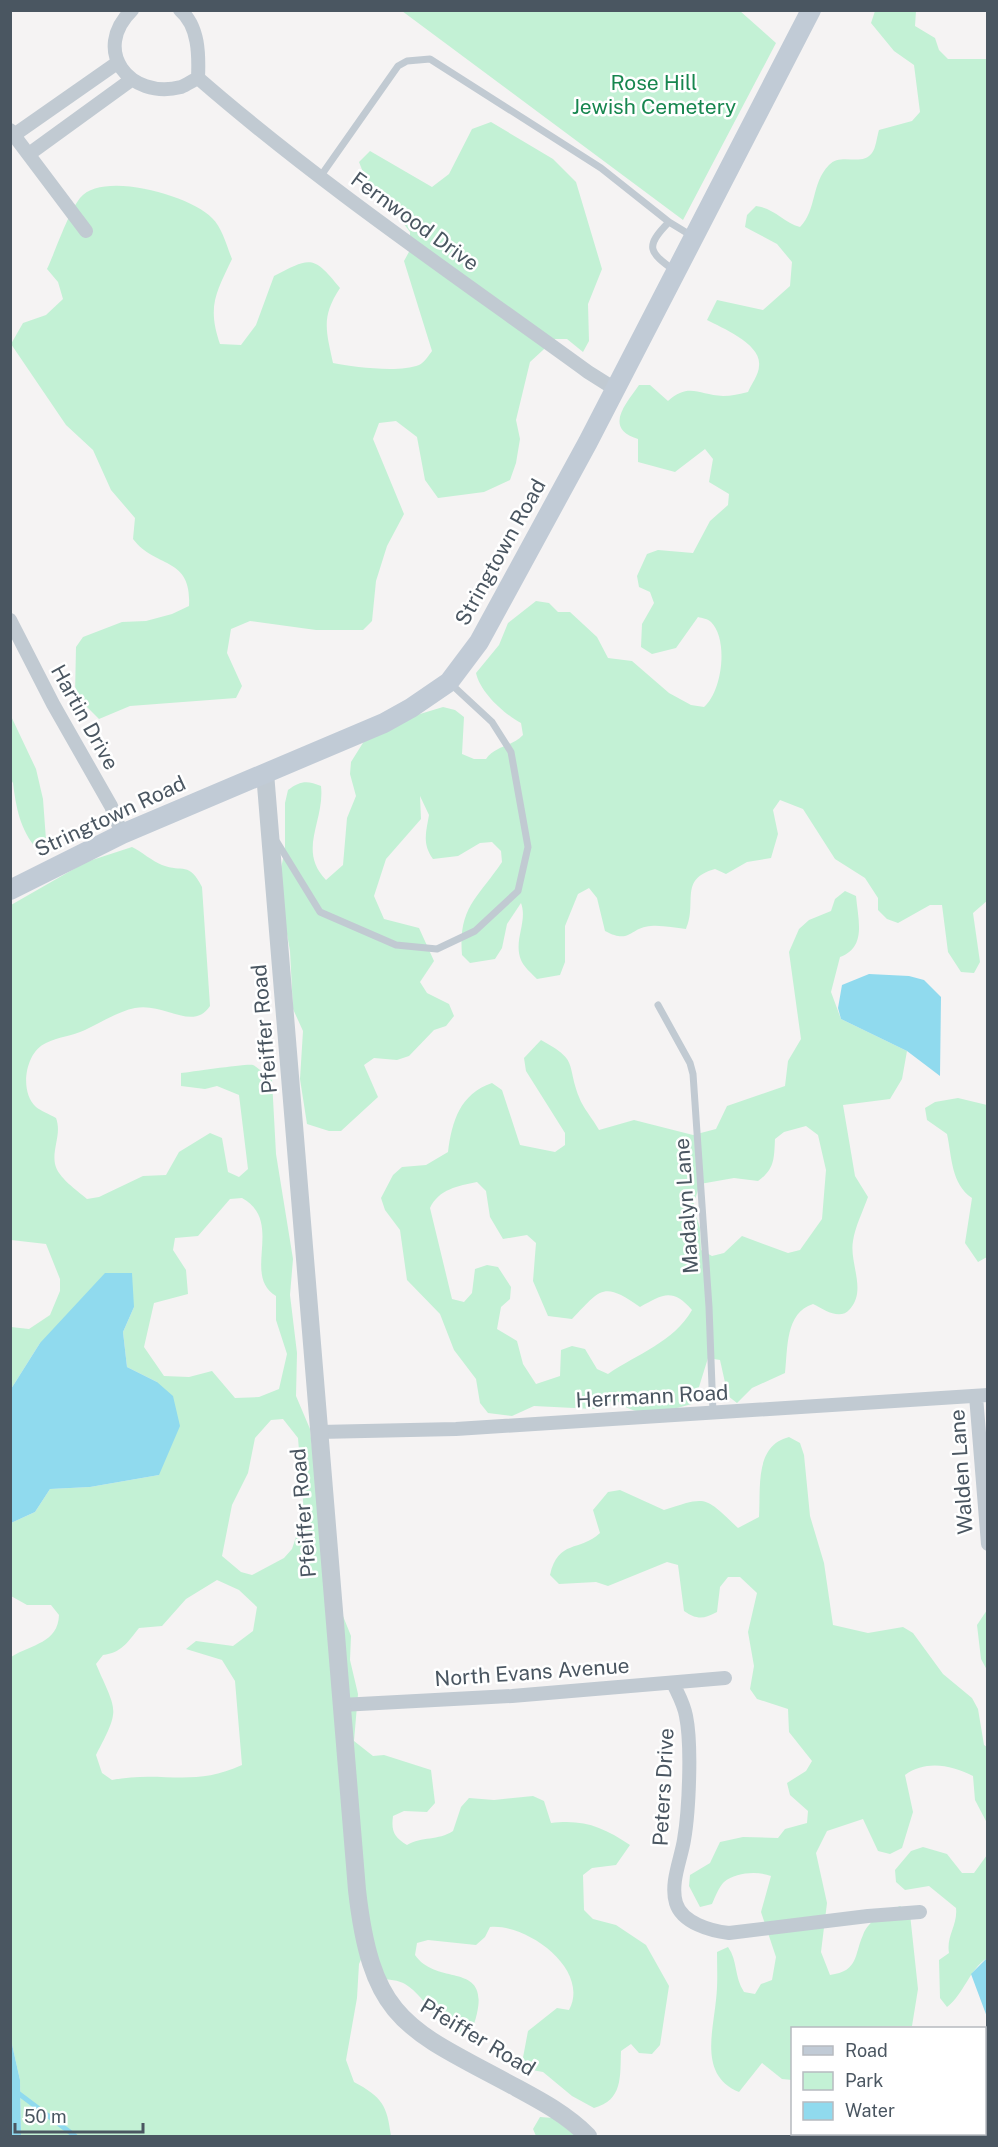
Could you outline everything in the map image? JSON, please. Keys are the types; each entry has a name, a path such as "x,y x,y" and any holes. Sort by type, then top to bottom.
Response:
{"main road":[{"name":"Stringtown Road","path":"10,890 122,834 384,723 449,682 478,642 615,389 812,10"}],"street":[{"path":"132,10 120,22 114,42 117,63 131,80 147,87 180,87 198,78 194,30 188,17 180,10"},
{"path":"86,231 12,133 117,63"},
{"name":"Fernwood Drive","path":"198,78 250,123 320,177 588,372 615,389"},
{"path":"29,154 131,80"},
{"name":"Hartin Drive","path":"10,620 53,704 111,806 122,834"},
{"name":"Pfeiffer Road","path":"265,773 341,1705 362,1928 370,1963 384,1996 401,2018 417,2031 546,2103 572,2120 588,2136"},
{"name":"Herrmann Road","path":"320,1432 456,1429 982,1396"},
{"name":"Walden Lane","path":"982,1396 987,1544"},
{"name":"North Evans Avenue","path":"341,1705 725,1678"},
{"name":"Peters Drive","path":"673,1683 684,1705 688,1731 686,1825 674,1890 676,1904 682,1912 696,1923 712,1931 729,1933 920,1912"}],"lane":[{"path":"320,177 399,66 414,60 430,59 601,168 669,222 694,236"},
{"path":"669,222 656,235 652,249 655,257 676,271"},
{"path":"269,830 320,912 396,945 437,949 475,931 518,891 528,847 511,752 492,722 455,691 449,682"},
{"name":"Madalyn Lane","path":"658,1005 690,1063 693,1074 709,1307 713,1413"}],"green space":[{"name":"Rose Hill Jewish Cemetery","path":"402,11 740,11 776,43 683,220"},
{"path":"875,11 916,11 915,26 935,38 939,50 948,59 987,59 988,900 973,913 980,962 974,973 961,972 948,952 942,905 930,905 898,923 887,919 878,910 878,898 865,878 835,859 803,809 780,800 773,810 778,834 771,858 747,862 726,874 715,869 704,873 693,886 686,929 651,926 625,936 614,935 605,931 597,898 589,888 578,894 565,926 565,962 560,975 537,979 522,962 519,953 523,917 521,903 507,924 502,948 495,959 470,963 462,955 463,925 472,904 502,862 501,851 492,842 480,843 458,856 433,859 426,843 429,815 420,796 421,819 386,859 374,896 384,919 419,928 434,961 420,982 427,993 449,1004 454,1016 446,1026 434,1030 409,1056 397,1060 374,1058 364,1065 378,1097 341,1131 329,1131 307,1124 300,1079 303,1031 293,1009 290,951 278,883 285,849 285,803 288,790 304,782 321,786 313,846 318,869 326,880 343,865 347,818 356,796 350,774 351,762 366,738 397,721 443,707 455,710 464,717 462,754 474,759 486,759 494,751 519,739 523,735 521,723 494,702 482,688 476,673 499,645 508,623 536,601 549,603 558,612 570,612 597,637 608,658 632,661 669,693 691,705 704,707 710,700 721,666 717,630 710,621 698,617 676,648 652,654 641,647 642,624 654,603 650,592 639,587 637,576 647,554 658,550 693,553 710,521 728,505 729,494 709,482 713,459 705,449 675,472 638,462 638,439 622,429 620,415 639,385 650,385 668,401 675,395 688,391 723,396 748,392 759,369 758,358 748,344 740,338 707,320 717,300 763,310 790,286 792,262 777,244 745,227 747,215 756,206 762,207 800,227 809,213 819,180 829,165 834,161 868,157 872,153 879,130 912,121 920,112 914,65 894,51 871,23"},
{"path":"491,122 553,159 576,182 602,269 588,304 589,341 583,352 567,339 555,339 530,362 516,420 520,439 516,463 510,480 484,492 438,498 425,480 417,437 396,421 379,423 373,439 404,514 387,546 376,581 372,621 363,630 316,630 250,621 231,629 227,653 242,686 236,698 130,706 99,719 75,695 76,647 83,637 122,622 146,621 172,614 189,606 185,579 179,571 152,555 133,539 135,518 111,490 93,450 66,425 11,344 23,323 46,315 63,299 58,282 47,269 80,198 91,190 107,186 147,189 186,202 216,222 232,259 215,300 214,319 220,344 241,345 256,325 274,276 296,265 311,262 324,270 340,288 330,307 327,324 333,363 400,369 421,364 432,351 404,261 410,250 410,232 385,199 368,185 359,162 370,151 432,187 449,174 472,129"},
{"path":"10,714 36,769 43,799 46,840 37,849 26,834 17,809 11,780"},
{"path":"132,847 162,865 185,869 193,874 202,887 210,1006 203,1013 195,1016 146,1007 135,1008 116,1014 80,1032 46,1043 39,1048 29,1063 27,1092 36,1107 56,1118 58,1130 54,1158 57,1169 68,1183 87,1199 99,1197 143,1176 166,1175 179,1152 210,1133 222,1138 228,1172 239,1177 248,1169 239,1095 217,1086 205,1089 181,1086 181,1073 253,1065 272,1080 276,1154 293,1259 290,1295 297,1353 296,1396 310,1429 325,1571 351,1636 350,1660 358,1694 354,1741 373,1756 384,1755 431,1770 435,1803 427,1812 404,1811 393,1816 394,1833 407,1845 453,1831 461,1807 469,1798 494,1800 533,1796 544,1801 551,1823 583,1823 611,1833 630,1845 616,1865 592,1868 583,1875 584,1910 593,1919 616,1925 646,1945 669,1986 660,2045 652,2054 639,2053 631,2044 621,2051 620,2078 615,2093 603,2104 594,2108 572,2096 543,2072 521,2068 528,2031 557,2008 569,2010 573,1994 571,1979 563,1965 537,1941 505,1928 490,1927 485,1937 476,1945 428,1940 417,1943 415,1955 425,1965 463,1978 472,1983 478,1993 478,2009 471,2033 450,2029 405,1984 381,1978 364,1953 359,1964 357,1998 346,2060 354,2082 371,2092 382,2103 391,2136 21,2136 20,2080 11,2040 11,1657 49,1637 58,1624 59,1615 51,1605 27,1605 11,1596 11,1523 35,1512 50,1489 90,1487 159,1475 157,1382 127,1367 123,1332 134,1307 40,1343 11,1389 11,1327 29,1329 50,1315 60,1291 60,1279 46,1244 11,1240 11,905 86,862","holes":["242,1198 254,1208 261,1220 262,1275 266,1287 276,1296 276,1320 287,1354 279,1389 259,1397 235,1398 212,1371 189,1377 164,1376 144,1347 154,1303 188,1294 186,1270 173,1250 175,1238 198,1236 230,1199","283,1419 298,1438 304,1513 292,1549 284,1558 252,1575 241,1572 222,1556 232,1505 248,1473 255,1438 271,1420","217,1580 239,1590 257,1607 253,1631 233,1646 196,1641 186,1649 222,1660 235,1681 242,1765 208,1776 130,1777 112,1780 102,1773 96,1755 113,1718 112,1702 96,1664 103,1655 115,1652 124,1646 139,1628 162,1626 186,1599"]},
{"path":"845,891 856,896 859,923 859,932 854,947 840,957 831,992 841,1019 907,1051 902,1079 890,1099 843,1105 855,1176 868,1197 857,1225 852,1249 857,1285 855,1302 842,1314 827,1311 813,1304 804,1309 797,1315 790,1332 785,1373 752,1388 737,1403 728,1396 720,1360 708,1358 694,1403 674,1409 641,1412 623,1406 616,1399 594,1409 534,1406 512,1416 488,1413 480,1403 476,1379 454,1350 440,1314 407,1280 400,1230 385,1210 381,1198 393,1175 402,1167 426,1165 448,1152 455,1119 465,1101 481,1088 492,1083 502,1090 520,1145 555,1152 565,1145 565,1133 526,1071 524,1058 541,1040 566,1058 581,1101 599,1130 634,1120 693,1135 716,1129 727,1106 785,1086 788,1061 801,1039 789,952 799,929 809,920 831,911 835,899","holes":["806,1126 818,1135 826,1170 822,1219 800,1250 788,1253 742,1236 724,1253 712,1256 701,1250 700,1228 693,1206 700,1184 734,1178 758,1181 771,1167 775,1139 784,1132","477,1182 486,1191 490,1217 503,1239 527,1235 536,1243 533,1281 548,1316 572,1319 597,1295 610,1291 640,1307 655,1299 667,1295 673,1296 679,1298 692,1310 675,1331 665,1339 608,1374 597,1369 585,1349 572,1346 561,1350 560,1376 536,1384 523,1364 517,1341 497,1329 501,1307 510,1299 511,1287 498,1267 487,1265 475,1269 472,1293 464,1302 452,1299 430,1208 438,1196 444,1192"]},
{"path":"958,1098 987,1105 987,1257 978,1262 965,1243 972,1198 956,1178 947,1134 927,1120 925,1108 935,1102"},
{"path":"789,1437 800,1443 804,1455 810,1516 824,1563 833,1625 868,1633 903,1627 913,1633 943,1674 972,1698 978,1709 984,1745 987,1747 987,1823 975,1800 973,1776 956,1769 930,1766 921,1767 905,1775 913,1812 902,1848 890,1854 878,1851 863,1819 827,1831 816,1853 827,1903 821,1952 830,1975 851,1966 869,1925 878,1917 900,1906 910,1914 918,1989 912,2026 791,2027 791,2080 782,2079 762,2063 739,2092 726,2085 718,2075 711,2052 717,1988 717,1952 728,1947 744,1992 755,1994 761,1984 772,1980 776,1957 761,1912 771,1876 754,1873 735,1876 722,1884 712,1904 700,1907 689,1886 690,1875 710,1863 720,1842 743,1837 778,1838 785,1829 807,1823 808,1811 790,1795 787,1783 806,1771 812,1761 789,1732 788,1709 757,1699 750,1689 754,1666 748,1632 757,1593 740,1577 728,1577 720,1587 717,1612 700,1618 684,1611 678,1565 667,1562 608,1586 596,1582 559,1584 550,1575 558,1556 600,1533 593,1510 608,1492 620,1490 664,1510 689,1502 705,1502 738,1528 759,1517 762,1470 770,1449"},
{"path":"987,1610 987,1670 981,1659 977,1625"},
{"path":"923,1847 947,1854 962,1873 974,1873 987,1855 987,1958 947,2007 940,1998 939,1960 949,1953 949,1941 956,1908 929,1886 905,1890 896,1882 895,1870 911,1851"},
{"path":"540,2117 553,2118 576,2136 536,2136 533,2129"}],"water":[{"path":"869,974 909,976 924,980 941,997 940,1076 907,1051 841,1019 838,1008 842,985"},
{"path":"105,1273 132,1273 134,1307 123,1332 127,1367 157,1382 173,1396 180,1426 159,1475 90,1487 50,1489 35,1512 11,1523 11,1389 40,1343"},
{"path":"988,1958 987,2017 971,1974"},
{"path":"11,2040 20,2080 21,2136 11,2136"}],"waterway":[{"path":"10,2087 75,2136"}]}
